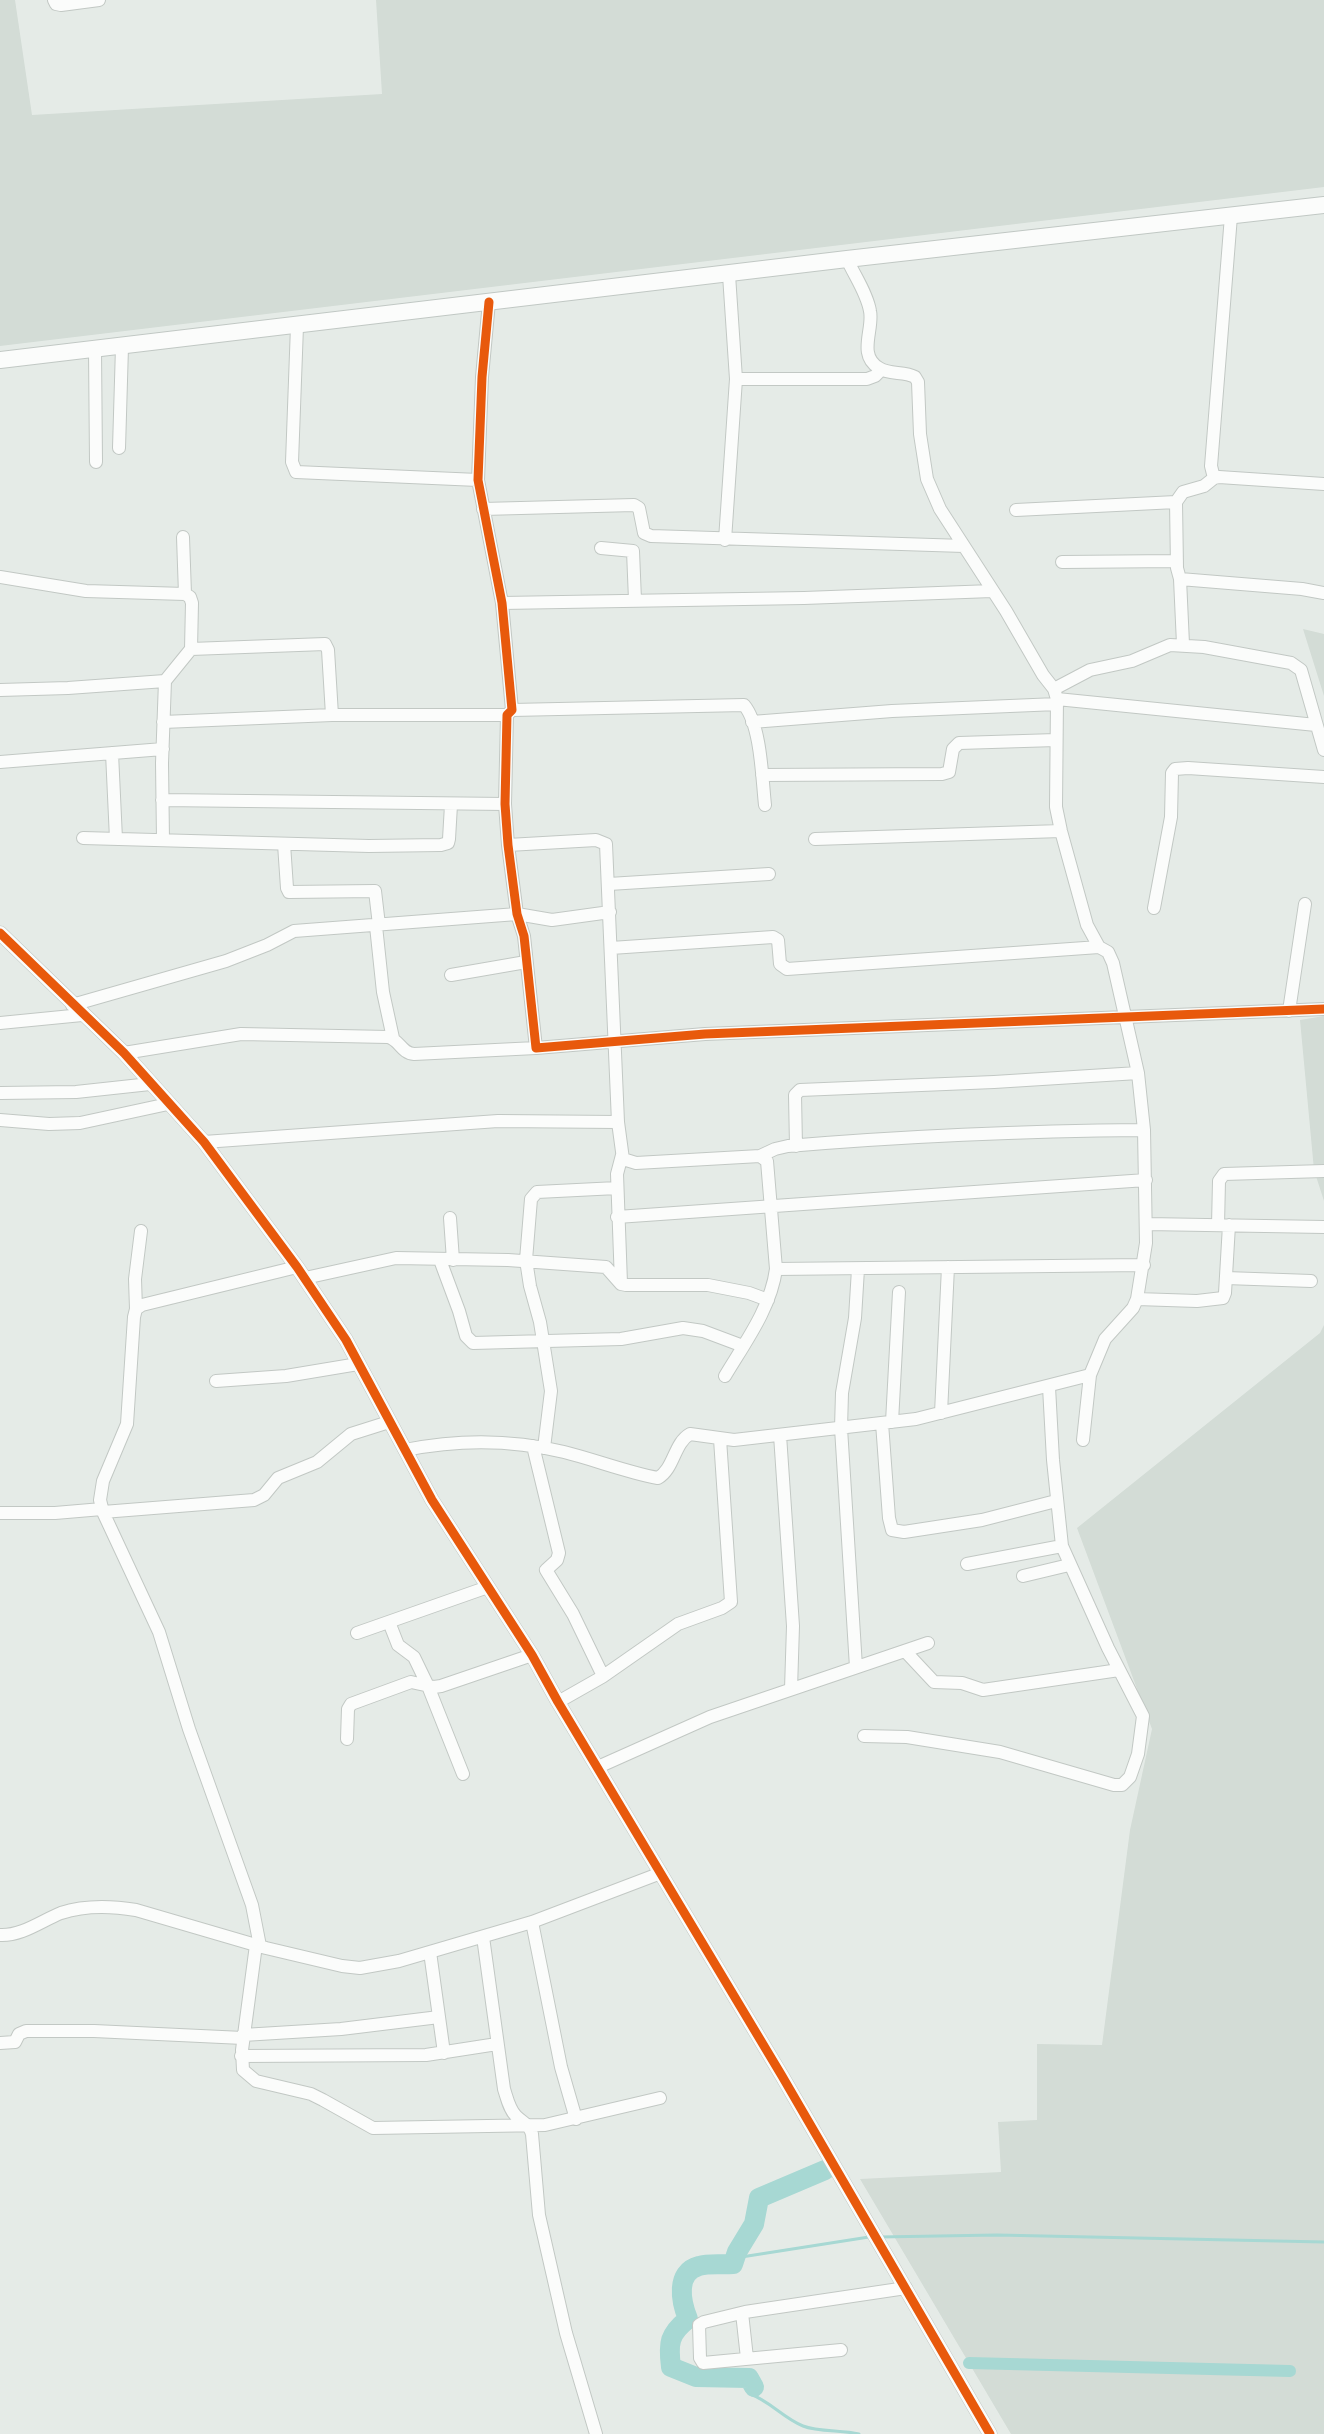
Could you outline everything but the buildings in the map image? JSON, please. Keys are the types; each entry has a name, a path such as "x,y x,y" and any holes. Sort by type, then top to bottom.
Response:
{"main road":[{"path":"0,360 729,275 847,259 1324,205"}],"street":[{"path":"54,0 61,5 99,0"},
{"path":"1214,478 1211,465 1232,216"},
{"path":"847,259 871,312 866,338 872,360 881,370 915,377 927,479 940,509 1056,698 1056,807 1061,831 1087,925 1099,947 1108,952 1113,963 1127,1017 1138,1073 1144,1130 1147,1224 1144,1265 1133,1308 1106,1339 1090,1375 1083,1440"},
{"path":"725,540 736,379 729,275"},
{"path":"489,302 482,377 478,480 502,603 509,712 505,804 508,845 517,914 524,936 532,992 536,1048"},
{"path":"297,326 292,462 296,472 478,480"},
{"path":"119,448 122,347"},
{"path":"95,350 96,462"},
{"path":"736,379 867,379 875,376 881,370"},
{"path":"1183,644 1177,561 1176,502 1183,492 1204,486 1214,478 1324,484"},
{"path":"1016,510 1176,502"},
{"path":"483,509 634,505 639,508 646,535 725,540 964,546"},
{"path":"183,537 185,594"},
{"path":"601,548 633,551 635,600"},
{"path":"1062,562 1177,561"},
{"path":"0,577 86,591 185,594 190,597 192,603 191,649 165,681 163,840"},
{"path":"1180,579 1302,589 1324,593"},
{"path":"502,603 920,595 992,591"},
{"path":"191,649 325,644 328,650 333,715"},
{"path":"1056,698 1090,670 1132,660 1170,645 1183,644 1297,666 1303,676 1324,750"},
{"path":"0,690 165,681"},
{"path":"752,722 1056,698 1316,725"},
{"path":"163,722 740,704 746,707 752,722 765,805"},
{"path":"762,775 942,774 949,772 953,749 959,743 1056,740"},
{"path":"0,762 163,749"},
{"path":"112,753 116,839"},
{"path":"1154,908 1171,817 1172,773 1175,770 1188,768 1324,777"},
{"path":"162,800 505,804"},
{"path":"83,838 284,844 445,845 449,840 451,805"},
{"path":"815,839 1061,831"},
{"path":"508,845 603,842 607,850 618,1122 622,1155 617,1174 621,1284"},
{"path":"284,844 287,891 292,893 375,891 383,992 393,1038 404,1052 414,1054 591,1045 615,1040 783,1030 1324,1009"},
{"path":"609,884 769,874"},
{"path":"1289,1011 1305,904"},
{"path":"0,1023 77,1010 226,961 267,945 294,931 517,914 552,920 610,912"},
{"path":"611,948 773,937 777,940 780,964 787,969 1099,947"},
{"path":"3,940 32,962 77,1010 124,1053 204,1142 301,1273 346,1340 432,1500 532,1655 990,2434"},
{"path":"450,975 526,962"},
{"path":"124,1053 224,1036 260,1033 393,1038"},
{"path":"796,1146 795,1095 800,1090 1138,1073"},
{"path":"0,1093 69,1092 150,1084"},
{"path":"0,1120 72,1124 168,1104"},
{"path":"204,1142 498,1121 618,1122"},
{"path":"622,1155 628,1162 636,1163 760,1156 775,1149 796,1146 1025,1131 1144,1130"},
{"path":"725,1376 768,1300 776,1269 767,1161 760,1156"},
{"path":"1137,1299 1197,1301 1225,1296 1224,1225 1219,1181 1224,1174 1324,1171"},
{"path":"617,1217 1146,1180"},
{"path":"603,1676 573,1614 546,1570 558,1560 559,1553 538,1447 551,1391 526,1260 533,1195 545,1191 617,1188"},
{"path":"450,1218 446,1260 469,1341 478,1344 621,1340 683,1328 703,1331 743,1346"},
{"path":"1147,1224 1324,1227"},
{"path":"141,1232 135,1279 136,1309 127,1425 103,1481 100,1492 102,1511 159,1632 189,1729 252,1905 258,1945 243,2036 241,2056 243,2070 256,2081 310,2094 372,2128 545,2125 660,2098"},
{"path":"136,1309 142,1305 301,1273 396,1258 526,1260 606,1268 621,1284 637,1286 708,1285 750,1293 768,1300"},
{"path":"776,1269 1144,1265"},
{"path":"941,1413 948,1267"},
{"path":"856,1667 841,1428 842,1393 855,1318 858,1269"},
{"path":"1226,1278 1311,1281"},
{"path":"899,1292 887,1422 889,1518 892,1530 904,1533 981,1520 1056,1501"},
{"path":"216,1381 286,1376 358,1364"},
{"path":"405,1450 459,1441 507,1442 538,1447 658,1478 664,1473 686,1436 695,1434 720,1439 780,1435 887,1422 941,1413 1090,1375"},
{"path":"864,1736 907,1737 1000,1752 1101,1782 1122,1785 1130,1777 1138,1754 1143,1716 1119,1670 1062,1546 1056,1501 1049,1387"},
{"path":"0,1513 102,1511 254,1500 264,1495 278,1478 317,1462 351,1434 389,1422"},
{"path":"780,1435 793,1626 791,1689"},
{"path":"558,1702 603,1676 678,1624 722,1608 731,1602 720,1439"},
{"path":"967,1563 1062,1546"},
{"path":"1023,1576 1069,1565"},
{"path":"357,1633 488,1587"},
{"path":"389,1622 398,1645 414,1658 428,1686 463,1774"},
{"path":"598,1767 710,1717 928,1643"},
{"path":"905,1651 934,1682 962,1683 983,1690 1119,1670"},
{"path":"347,1739 348,1709 351,1704 411,1682 441,1686 532,1655"},
{"path":"0,1935 14,1934 70,1911 115,1906 258,1945 342,1966 360,1968 382,1965 532,1922 661,1874"},
{"path":"532,1922 561,2067 576,2119"},
{"path":"483,1937 504,2089 515,2115 529,2125 532,2134 539,2215 566,2333 596,2434"},
{"path":"430,1952 444,2053"},
{"path":"0,2043 15,2042 19,2034 26,2031 243,2036 341,2029 439,2017"},
{"path":"241,2056 426,2055 497,2044"},
{"path":"841,2350 706,2363 701,2362 700,2358 699,2324 742,2313 906,2288"},
{"path":"742,2313 747,2358"}],"shaded area":[{"path":"0,0 15,0 32,115 382,94 376,0 1324,0 1324,187 0,346"},
{"path":"1303,629 1324,634 1324,696"},
{"path":"1324,1016 1324,1201 1314,1170 1300,1020"},
{"path":"1324,1325 1324,2434 1011,2434 860,2179 1001,2172 998,2122 1037,2120 1037,2044 1102,2045 1130,1830 1152,1729 1077,1528 1320,1333"}],"waterway":[{"path":"754,2387 749,2378 696,2377 671,2367 670,2345 673,2334 688,2319 683,2304 683,2281 691,2269 699,2266 733,2264 737,2252 754,2224 759,2198 825,2170"},
{"path":"879,2237 997,2235 1324,2242"},
{"path":"735,2258 869,2237"},
{"path":"969,2363 1290,2371"},
{"path":"754,2387 750,2394 803,2426 859,2434"}],"cycle path":[{"path":"489,302 482,377 478,480 502,603 512,710 507,715 505,804 508,845 517,914 524,936 536,1048 705,1034 1324,1009"},
{"path":"0,933 124,1053 204,1142 297,1267 346,1340 432,1500 532,1655 782,2076 990,2434"}]}
